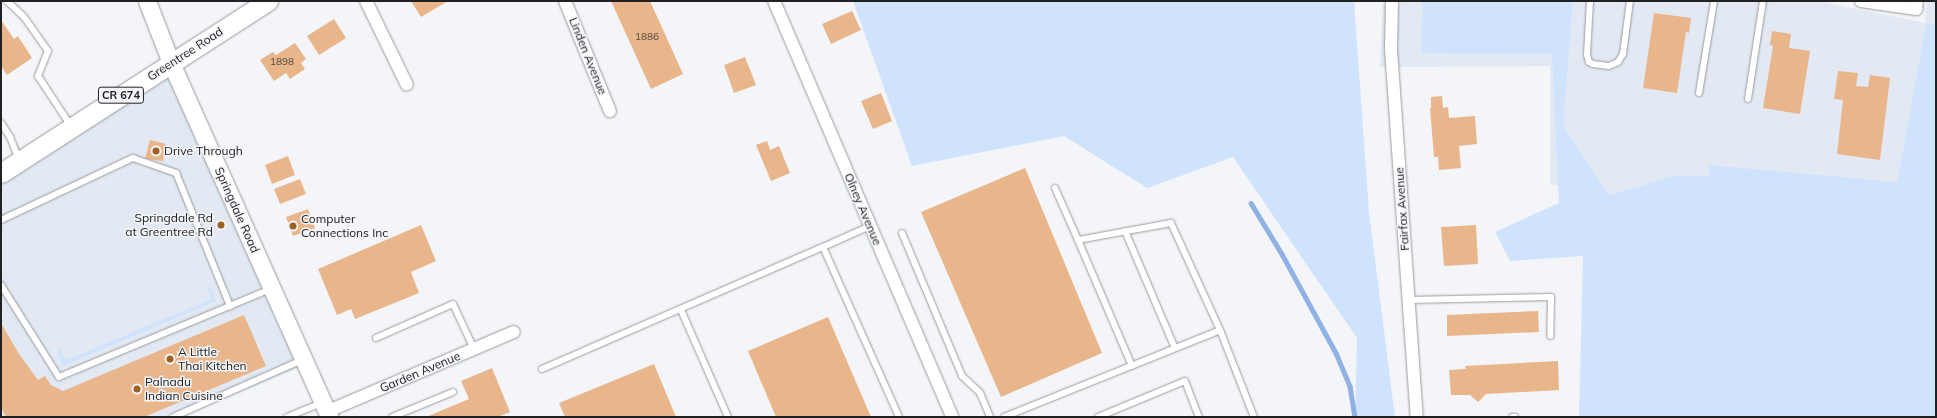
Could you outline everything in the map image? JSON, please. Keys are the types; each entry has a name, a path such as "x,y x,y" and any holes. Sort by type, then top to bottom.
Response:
{"main road":[{"name":"Springdale Road","path":"147,1 171,63 326,410"},
{"name":"Greentree Road","path":"1,173 268,1"}],"street":[{"path":"366,1 407,85"},
{"name":"Linden Avenue","path":"565,1 610,111"},
{"name":"Olney Avenue","path":"774,1 952,417"},
{"name":"Fairfax Avenue","path":"1392,1 1391,49 1417,417"},
{"path":"1862,1 1917,5"},
{"name":"Garden Avenue","path":"326,410 514,332"}],"lane":[{"path":"7,1 24,17 48,51 38,76 72,127"},
{"path":"1590,1 1587,55 1589,62 1609,66 1618,62 1623,54 1630,1"},
{"path":"1699,93 1714,1"},
{"path":"1748,99 1763,1"},
{"path":"1,123 10,137 20,161"},
{"path":"1,220 133,158 176,173 230,306"},
{"path":"1055,188 1132,366"},
{"path":"1078,240 1171,223 1220,330 1254,417"},
{"path":"542,369 681,310 870,226"},
{"path":"1125,231 1175,348"},
{"path":"902,233 962,376 980,393 990,417"},
{"path":"824,247 899,417"},
{"path":"1,285 59,377 272,288"},
{"path":"1409,300 1551,297 1550,336"},
{"path":"376,338 452,304 474,349"},
{"path":"681,310 728,417"},
{"path":"1004,417 1220,330"},
{"path":"173,417 303,360"},
{"path":"1098,417 1184,381 1199,417"},
{"path":"392,417 453,392"},
{"path":"287,417 326,410"}],"shaded area":[{"path":"853,1 1354,1 1369,212 1395,417 1355,417 1357,338 1233,157 1147,188 1064,136 912,166"},
{"path":"1383,1 1817,1 1925,23 1927,1 1936,1 1936,25 1926,23 1897,182 1708,166 1709,176 1674,176 1608,195 1550,184 1550,66 1380,67"},
{"path":"1423,1 1573,1 1563,125 1608,195 1674,176 1709,176 1708,165 1897,182 1926,23 1936,25 1936,417 1579,417 1583,256 1510,261 1495,232 1559,203 1552,54 1421,53"},
{"path":"171,63 306,365 180,417 1,417 1,173"},
{"path":"211,288 216,301 63,366 57,353 60,348 66,360 212,299 207,289"}],"building":[{"path":"411,1 448,1 421,17"},
{"path":"611,1 650,1 683,74 651,89"},
{"path":"852,11 861,30 831,44 822,24"},
{"path":"1654,13 1691,18 1689,33 1686,32 1677,93 1643,88"},
{"path":"334,19 346,38 319,55 307,36"},
{"path":"1,20 14,39 18,36 32,58 7,75 1,66"},
{"path":"1772,31 1791,34 1789,48 1810,51 1800,114 1763,108 1773,46 1770,45"},
{"path":"295,43 306,59 301,63 305,69 290,79 286,73 274,81 260,60 273,52 276,55"},
{"path":"745,57 756,85 734,93 724,65"},
{"path":"1838,71 1858,73 1856,86 1868,87 1870,75 1890,78 1880,160 1837,154 1843,100 1834,99"},
{"path":"881,93 892,121 873,129 861,101"},
{"path":"1442,96 1443,108 1448,107 1449,118 1475,116 1477,144 1459,146 1461,168 1439,170 1438,157 1434,157 1430,108 1431,97"},
{"name":"Drive Through","path":"150,140 166,144 163,161 145,159"},
{"path":"767,141 770,150 779,146 790,173 771,181 756,145"},
{"path":"288,156 295,175 272,184 265,165"},
{"path":"1025,168 1102,353 1001,397 921,212"},
{"path":"300,179 306,194 280,204 274,189"},
{"path":"308,209 315,228 293,236 286,217"},
{"path":"421,225 436,261 411,272 419,293 355,319 351,309 337,315 318,269"},
{"path":"1476,225 1478,264 1444,266 1441,227"},
{"path":"1538,311 1539,332 1447,336 1447,315"},
{"path":"244,315 266,366 144,417 6,417 1,408 1,323 19,354 38,380 45,376 51,385 63,391"},
{"path":"828,317 871,417 776,417 748,351"},
{"path":"1558,361 1559,390 1486,394 1478,402 1470,395 1451,395 1449,370 1466,369 1465,366"},
{"path":"654,364 676,417 565,417 559,403"},
{"path":"492,368 510,412 498,417 426,417 469,399 461,381"}],"waterway":[{"path":"1251,203 1282,254 1336,353 1350,386 1355,417"}],"place":[{"name":"Drive Through","path":"156,151"},
{"name":"Springdale Rd at Greentree Rd","path":"221,225"},
{"name":"Computer Connections Inc","path":"293,226"},
{"name":"A Little Thai Kitchen","path":"170,359"},
{"name":"Palnadu Indian Cuisine","path":"137,389"}]}
